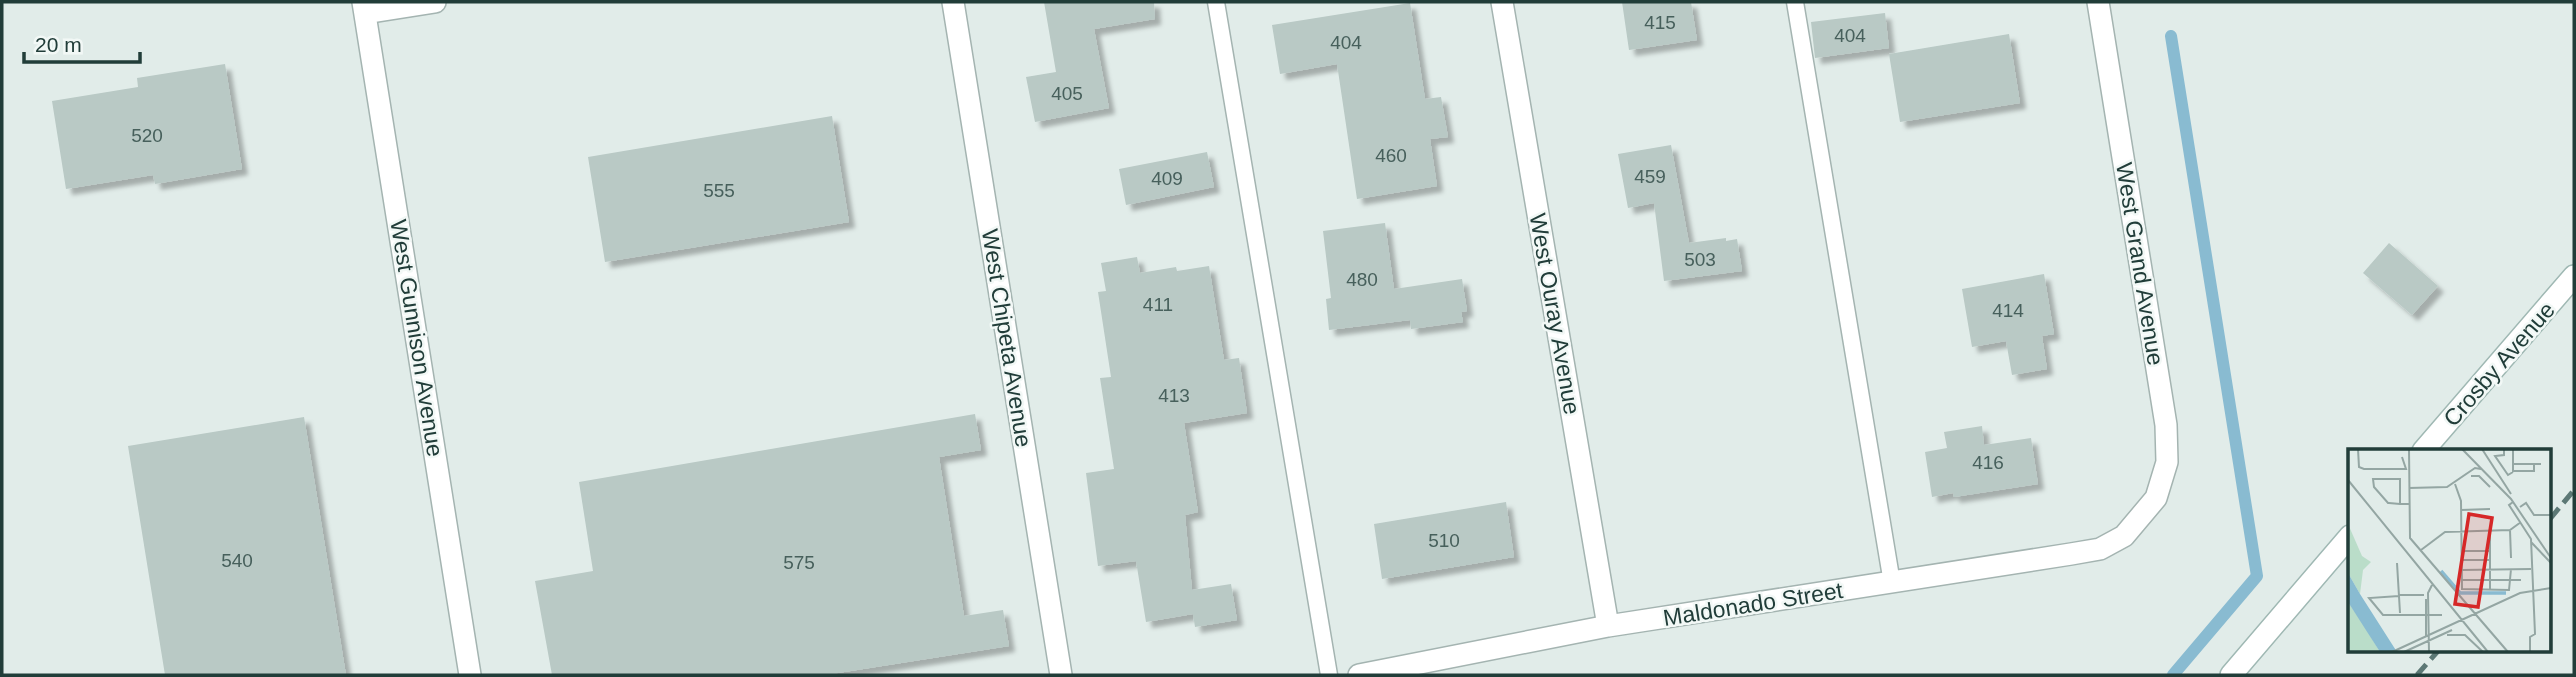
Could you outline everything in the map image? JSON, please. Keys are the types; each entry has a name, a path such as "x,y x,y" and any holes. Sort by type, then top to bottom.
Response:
{"street":[{"path":"364,7 435,2"},
{"name":"West Chipeta Avenue","path":"953,2 1061,675"},
{"name":"West Ouray Avenue","path":"1502,2 1608,626"},
{"name":"West Grand Avenue","path":"2098,2 2166,425 2167,463 2156,498 2140,520"},
{"name":"West Gunnison Avenue","path":"364,7 470,675"},
{"name":"Crosby Avenue","path":"2425,449 2574,276"},
{"name":"Maldonado Street","path":"1359,675 1608,626 2100,549 2124,536 2140,520"},
{"path":"2231,675 2348,538"}],"lane":[{"path":"1216,2 1329,675"},
{"path":"1795,2 1892,583"}],"building":[{"path":"1044,2 1154,2 1155,19 1094,29 1109,108 1035,122 1026,77 1056,72"},
{"path":"1622,2 1691,2 1697,40 1629,50"},
{"path":"1410,3 1425,99 1441,97 1448,137 1430,139 1437,186 1357,199 1337,64 1280,74 1272,25"},
{"path":"1885,13 1889,48 1815,58 1811,22"},
{"path":"2009,34 2020,103 1900,122 1889,54"},
{"path":"225,64 242,169 155,184 153,175 66,189 52,101 138,87 137,78"},
{"path":"832,116 849,222 605,262 588,157"},
{"path":"1671,145 1689,243 1737,239 1742,271 1664,281 1654,203 1628,208 1618,154"},
{"path":"1207,152 1214,187 1126,205 1119,169"},
{"path":"1385,223 1394,289 1462,279 1467,311 1461,312 1463,322 1411,329 1410,320 1329,330 1326,299 1331,298 1323,231"},
{"path":"2389,243 2438,286 2412,315 2363,273"},
{"path":"1137,257 1140,273 1176,267 1177,271 1209,266 1224,360 1239,358 1247,413 1184,423 1198,512 1185,515 1192,590 1231,584 1237,620 1195,627 1193,614 1146,622 1136,561 1098,566 1086,473 1114,469 1100,378 1111,377 1098,292 1106,291 1101,263"},
{"path":"2044,274 2054,334 2042,336 2047,369 2012,375 2006,341 1972,347 1962,289"},
{"path":"975,414 981,450 939,457 964,616 1003,610 1009,646 825,675 552,675 535,581 593,571 579,482"},
{"path":"304,417 346,675 165,675 128,446"},
{"path":"1982,426 1984,445 2031,438 2038,484 1954,497 1953,493 1932,497 1925,452 1947,448 1944,432"},
{"path":"1506,502 1514,557 1382,579 1374,524"}],"waterway":[{"path":"2171,36 2257,576 2173,675"}],"railway":[{"path":"2552,517 2574,490"},
{"path":"2417,675 2437,652"}]}
